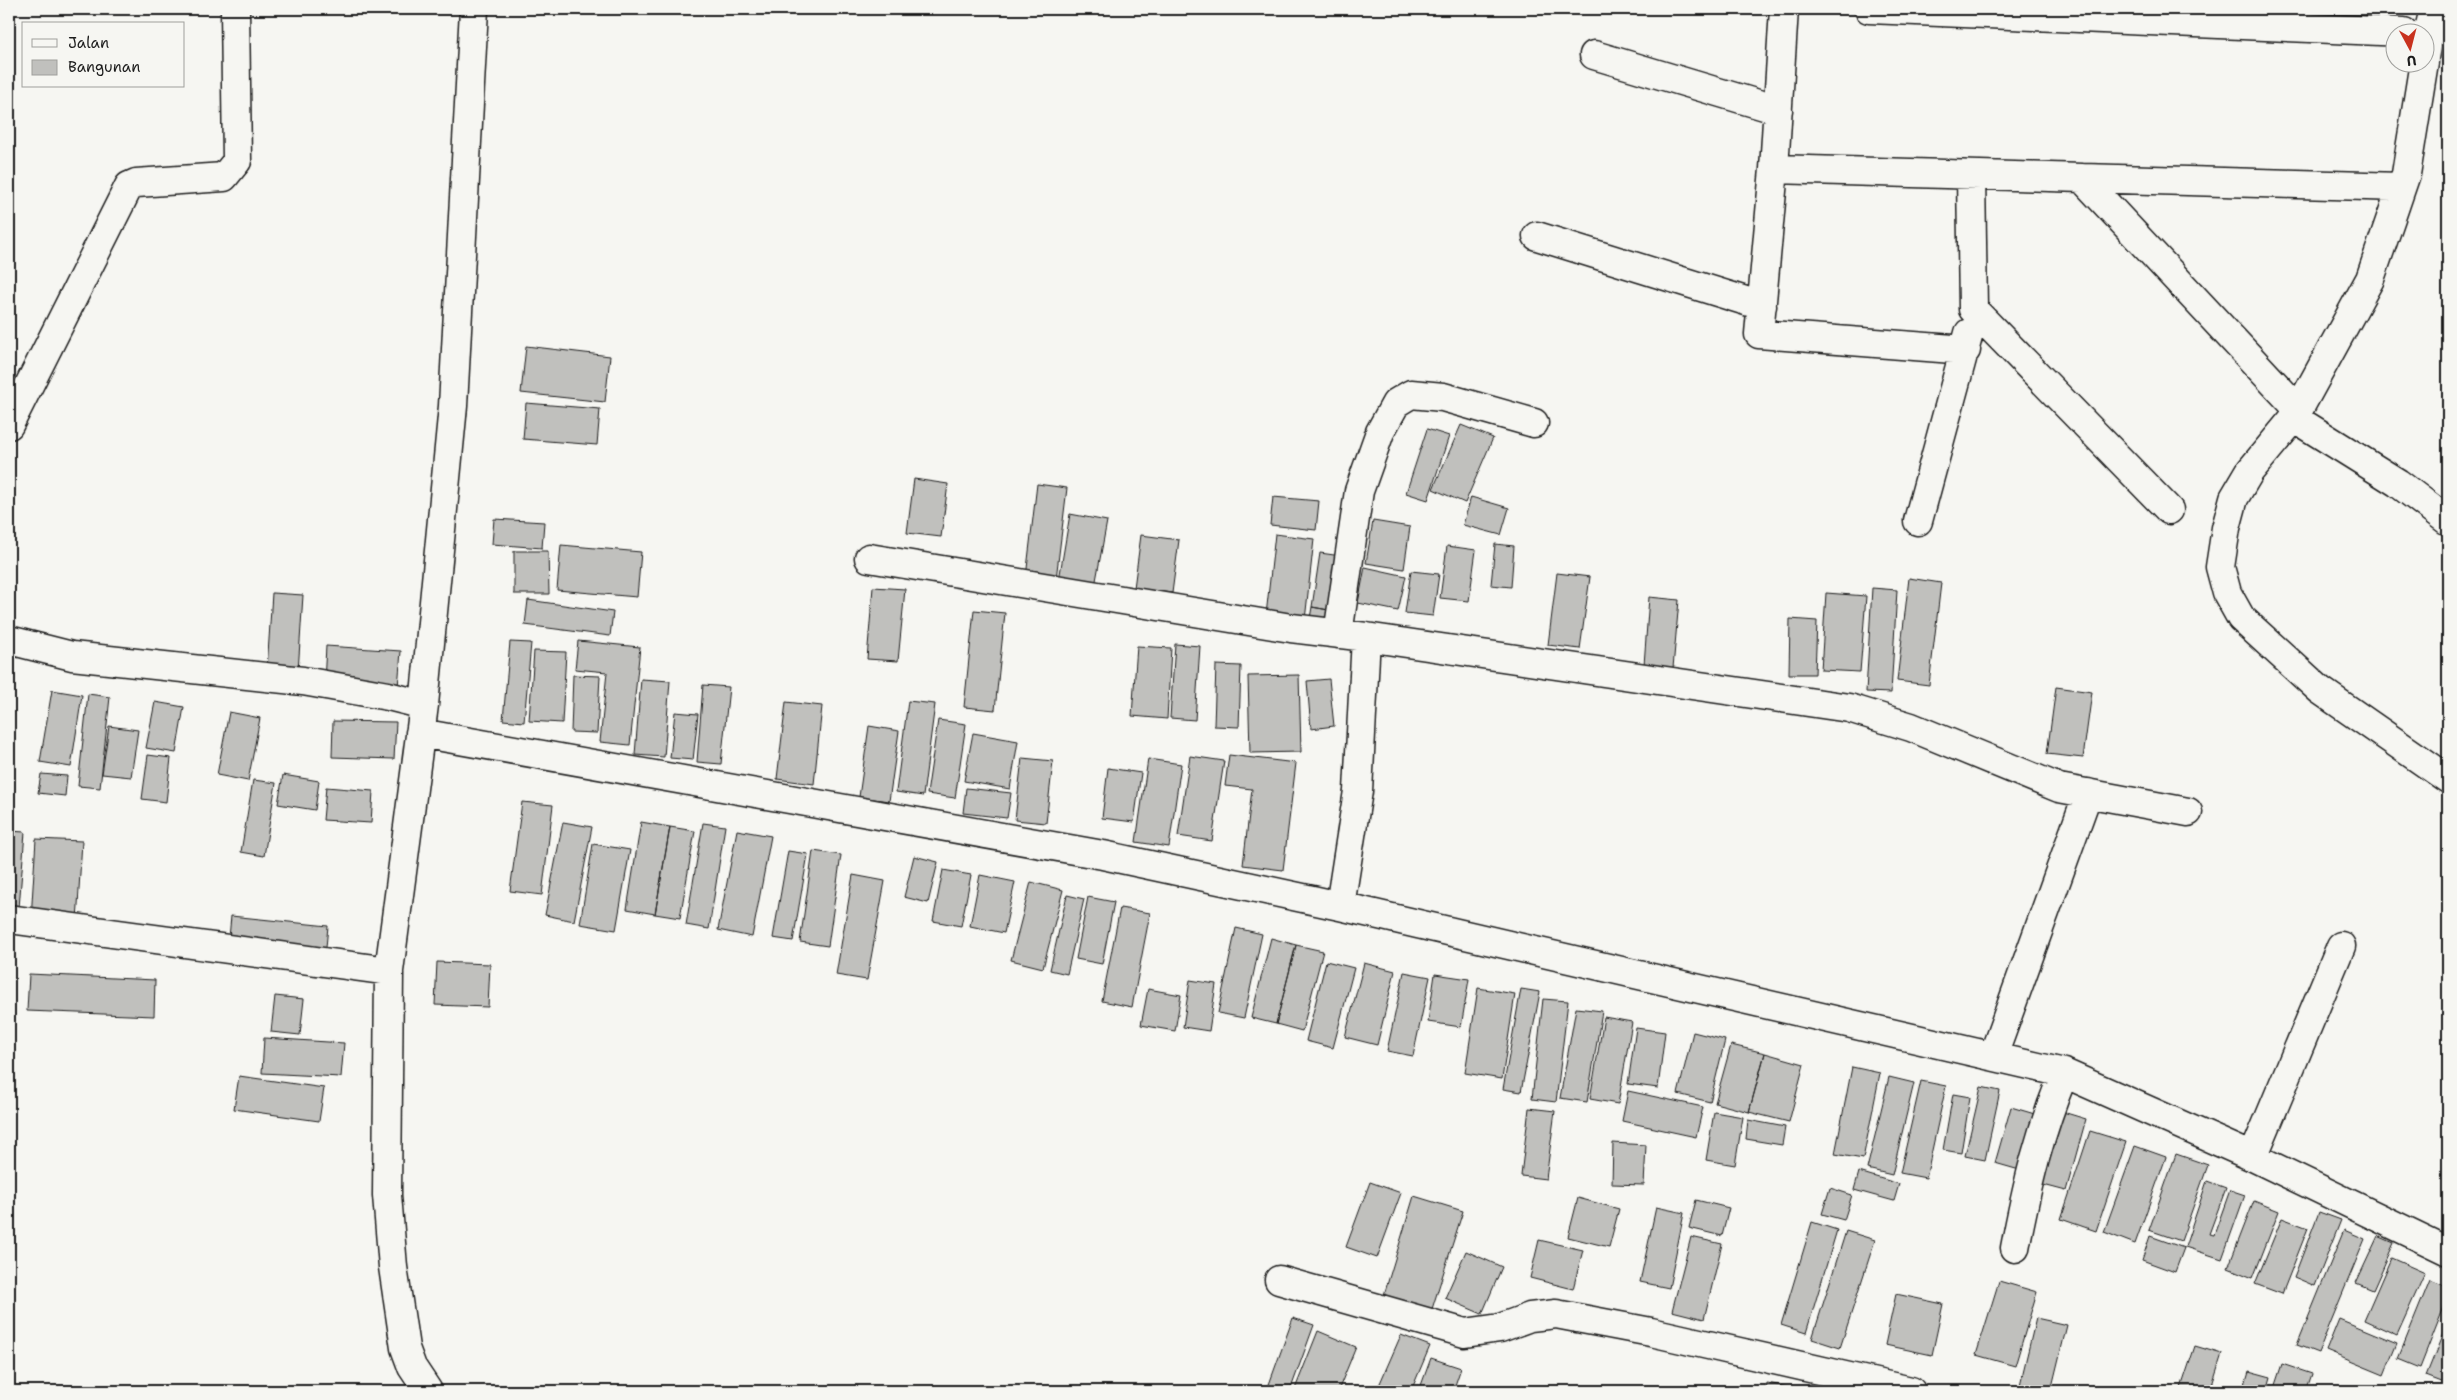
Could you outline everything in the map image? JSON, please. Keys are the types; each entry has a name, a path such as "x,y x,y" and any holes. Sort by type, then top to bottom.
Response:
{"street":[{"path":"9,425 130,186 136,183 224,176 236,162 235,9"},
{"path":"428,1391 412,1367 405,1348 393,1267 387,1195 389,971 424,705 453,406 474,9"},
{"path":"1784,9 1774,169 1760,334 1966,350"},
{"path":"1869,9 2384,31"},
{"path":"1594,55 1778,110"},
{"path":"2422,72 2406,174 2370,279 2296,414 2250,471 2234,498 2226,528 2220,567 2227,593 2241,618 2320,690 2448,779"},
{"path":"1774,169 2402,187"},
{"path":"1918,521 1966,350 1973,309 1971,175"},
{"path":"2082,178 2296,414 2398,483 2448,521"},
{"path":"1538,236 1762,306"},
{"path":"1973,309 2169,510"},
{"path":"1338,634 1359,491 1380,432 1396,404 1411,394 1443,397 1534,423"},
{"path":"869,558 1291,628 1366,637 1849,708 1911,727 2059,788 2188,812"},
{"path":"1340,906 1358,791 1366,637"},
{"path":"9,640 72,656 303,681 388,696 424,705"},
{"path":"420,734 1103,855 1340,906 2064,1073 2253,1156 2448,1251"},
{"path":"1993,1056 2088,793"},
{"path":"9,919 389,971"},
{"path":"2253,1156 2342,946"},
{"path":"2015,1248 2030,1172 2046,1117 2064,1073"},
{"path":"1279,1280 1465,1332 1500,1328 1530,1317 1556,1314 1651,1332 1897,1390"}],"building":[{"path":"526,346 610,356 605,402 521,393"},
{"path":"526,403 600,409 597,445 523,439"},
{"path":"1461,425 1493,438 1465,503 1433,489"},
{"path":"1427,429 1449,436 1428,500 1406,493"},
{"path":"914,479 948,484 941,537 907,533"},
{"path":"1037,484 1067,488 1056,579 1026,577"},
{"path":"1273,497 1319,501 1316,530 1270,525"},
{"path":"1471,497 1509,508 1501,535 1463,525"},
{"path":"1070,514 1107,521 1095,586 1059,580"},
{"path":"494,519 544,522 542,548 492,544"},
{"path":"1373,521 1410,527 1404,569 1366,563"},
{"path":"1275,534 1314,539 1305,620 1266,615"},
{"path":"1141,535 1179,540 1172,593 1134,588"},
{"path":"1495,544 1514,546 1511,587 1491,585"},
{"path":"561,545 641,552 637,597 557,590"},
{"path":"1447,546 1476,550 1469,601 1440,598"},
{"path":"514,551 548,551 549,594 514,594"},
{"path":"1320,553 1348,557 1340,612 1312,607"},
{"path":"1365,567 1406,576 1398,611 1358,603"},
{"path":"1411,571 1439,574 1433,616 1405,613"},
{"path":"1557,573 1590,577 1580,649 1548,645"},
{"path":"1909,578 1941,583 1929,685 1897,681"},
{"path":"873,587 905,589 898,661 867,659"},
{"path":"1872,588 1897,590 1891,693 1866,692"},
{"path":"272,593 303,595 298,672 267,670"},
{"path":"1826,593 1866,596 1860,672 1821,670"},
{"path":"1649,597 1679,600 1673,668 1644,665"},
{"path":"528,600 613,612 610,636 525,625"},
{"path":"1312,607 1340,612 1337,627 1309,624"},
{"path":"974,610 1005,613 995,710 964,707"},
{"path":"1790,619 1817,621 1815,674 1789,674"},
{"path":"578,641 640,647 630,745 600,742 607,672 575,669"},
{"path":"510,642 531,643 524,722 503,720"},
{"path":"1175,644 1200,646 1195,720 1170,718"},
{"path":"326,646 401,651 398,687 324,682"},
{"path":"1137,646 1171,648 1167,719 1132,716"},
{"path":"534,651 566,652 562,723 529,721"},
{"path":"1216,665 1241,666 1239,727 1214,726"},
{"path":"573,675 600,676 597,733 571,732"},
{"path":"1299,675 1301,752 1250,753 1248,676"},
{"path":"641,679 670,681 664,757 635,755"},
{"path":"1329,679 1334,726 1311,729 1307,681"},
{"path":"703,685 729,687 721,764 697,762"},
{"path":"2056,687 2092,692 2083,758 2047,754"},
{"path":"52,690 82,695 71,767 40,762"},
{"path":"88,694 110,697 100,788 78,786"},
{"path":"908,701 935,704 923,796 896,792"},
{"path":"155,702 184,707 176,753 146,748"},
{"path":"786,702 822,706 814,784 777,779"},
{"path":"229,712 260,718 248,781 217,775"},
{"path":"675,712 698,714 693,760 670,758"},
{"path":"938,720 966,724 955,798 927,794"},
{"path":"333,721 396,722 394,759 332,757"},
{"path":"109,726 138,730 131,777 102,774"},
{"path":"869,726 899,731 889,801 859,797"},
{"path":"973,733 1018,741 1010,789 964,781"},
{"path":"148,755 171,758 166,802 142,799"},
{"path":"1229,755 1296,763 1283,870 1243,865 1252,789 1225,786"},
{"path":"1190,756 1224,761 1212,841 1178,836"},
{"path":"1022,758 1053,761 1046,823 1015,820"},
{"path":"1148,759 1181,764 1169,847 1136,842"},
{"path":"1108,768 1141,773 1134,822 1102,818"},
{"path":"41,774 67,776 65,796 38,793"},
{"path":"283,775 319,781 315,810 278,804"},
{"path":"253,780 276,783 264,856 241,852"},
{"path":"326,787 373,791 371,823 323,820"},
{"path":"966,788 1011,793 1007,818 963,813"},
{"path":"522,802 553,805 542,895 510,891"},
{"path":"563,822 592,827 574,921 545,915"},
{"path":"641,822 670,827 655,914 627,909"},
{"path":"703,823 725,826 709,929 686,925"},
{"path":"670,827 695,831 680,918 655,914"},
{"path":"737,830 771,836 752,937 718,930"},
{"path":"9,831 25,832 19,908 9,907"},
{"path":"36,839 82,841 77,921 31,919"},
{"path":"593,844 630,850 616,930 580,924"},
{"path":"788,851 808,854 793,941 773,938"},
{"path":"813,851 841,855 828,946 800,942"},
{"path":"914,856 938,862 928,903 904,897"},
{"path":"943,870 971,875 961,926 933,921"},
{"path":"853,875 885,881 867,980 836,975"},
{"path":"980,875 1015,882 1004,933 970,926"},
{"path":"1031,882 1063,890 1043,968 1011,960"},
{"path":"1067,895 1084,899 1067,974 1050,970"},
{"path":"1088,897 1114,902 1102,964 1076,959"},
{"path":"1120,908 1150,913 1132,1007 1102,1001"},
{"path":"231,916 328,926 325,958 228,949"},
{"path":"1236,928 1262,934 1244,1018 1218,1013"},
{"path":"1271,938 1296,945 1276,1024 1251,1018"},
{"path":"1296,945 1323,951 1302,1031 1276,1024"},
{"path":"1326,961 1354,968 1333,1048 1306,1041"},
{"path":"437,962 490,964 488,1007 435,1005"},
{"path":"1364,963 1395,971 1377,1045 1345,1037"},
{"path":"1404,972 1430,977 1413,1056 1387,1051"},
{"path":"29,974 155,980 154,1016 27,1011"},
{"path":"1435,974 1469,979 1461,1027 1428,1022"},
{"path":"1190,980 1216,984 1209,1031 1183,1027"},
{"path":"1478,988 1515,994 1502,1079 1465,1073"},
{"path":"1148,989 1181,995 1175,1031 1141,1025"},
{"path":"1521,989 1540,992 1521,1092 1503,1089"},
{"path":"275,996 304,999 300,1035 271,1032"},
{"path":"1543,999 1568,1001 1556,1102 1532,1099"},
{"path":"1576,1008 1602,1011 1587,1102 1560,1098"},
{"path":"1604,1017 1632,1022 1618,1104 1590,1099"},
{"path":"1636,1028 1665,1032 1658,1088 1628,1084"},
{"path":"1693,1032 1725,1040 1710,1102 1678,1094"},
{"path":"264,1038 344,1043 341,1077 262,1073"},
{"path":"1731,1045 1765,1053 1749,1112 1715,1103"},
{"path":"1765,1053 1804,1064 1789,1122 1749,1112"},
{"path":"1852,1067 1880,1073 1863,1159 1835,1154"},
{"path":"239,1076 324,1088 319,1121 234,1109"},
{"path":"1889,1077 1914,1083 1892,1175 1867,1169"},
{"path":"1921,1081 1946,1086 1926,1178 1900,1173"},
{"path":"1981,1087 2000,1091 1985,1160 1965,1156"},
{"path":"1628,1091 1703,1107 1696,1137 1622,1121"},
{"path":"1953,1094 1970,1097 1961,1153 1943,1150"},
{"path":"2011,1107 2038,1115 2023,1171 1995,1163"},
{"path":"1529,1108 1555,1111 1546,1179 1521,1176"},
{"path":"2053,1109 2086,1119 2066,1191 2032,1182"},
{"path":"1714,1112 1743,1117 1735,1165 1706,1160"},
{"path":"1748,1120 1785,1127 1782,1145 1746,1139"},
{"path":"2090,1131 2126,1142 2096,1231 2061,1219"},
{"path":"1613,1143 1646,1145 1644,1185 1612,1184"},
{"path":"2135,1146 2166,1157 2135,1244 2104,1232"},
{"path":"2176,1154 2208,1165 2181,1241 2149,1230"},
{"path":"1859,1172 1899,1184 1894,1201 1854,1190"},
{"path":"2207,1181 2226,1188 2209,1234 2214,1235 2230,1190 2245,1195 2222,1259 2185,1247"},
{"path":"1370,1182 1401,1193 1377,1258 1346,1247"},
{"path":"1830,1188 1852,1195 1844,1220 1822,1214"},
{"path":"1414,1196 1463,1211 1432,1309 1384,1295"},
{"path":"1578,1198 1619,1209 1609,1247 1568,1237"},
{"path":"1696,1200 1729,1208 1722,1236 1689,1228"},
{"path":"2254,1201 2279,1211 2253,1278 2228,1268"},
{"path":"1656,1207 1684,1213 1669,1288 1640,1282"},
{"path":"2319,1212 2341,1220 2315,1286 2294,1277"},
{"path":"2282,1218 2308,1228 2282,1294 2255,1284"},
{"path":"1812,1222 1837,1230 1806,1333 1781,1325"},
{"path":"2344,1230 2365,1239 2318,1353 2297,1345"},
{"path":"1846,1231 1875,1240 1840,1348 1812,1339"},
{"path":"2150,1236 2184,1248 2175,1272 2142,1260"},
{"path":"2378,1236 2394,1243 2373,1290 2356,1283"},
{"path":"1691,1237 1722,1244 1704,1319 1672,1311"},
{"path":"1539,1240 1583,1250 1573,1289 1530,1278"},
{"path":"1466,1251 1502,1267 1482,1314 1445,1298"},
{"path":"2391,1258 2425,1273 2397,1335 2364,1320"},
{"path":"2430,1280 2448,1287 2448,1297 2420,1368 2398,1359"},
{"path":"1999,1281 2037,1292 2015,1366 1976,1355"},
{"path":"1896,1294 1943,1304 1932,1355 1885,1345"},
{"path":"1293,1318 1314,1325 1290,1391 1267,1390"},
{"path":"2036,1318 2067,1325 2051,1391 2020,1385"},
{"path":"2339,1319 2397,1343 2384,1375 2326,1351"},
{"path":"2448,1321 2448,1380 2447,1384 2426,1376"},
{"path":"1318,1331 1356,1347 1338,1391 1300,1391 1295,1389"},
{"path":"1401,1335 1430,1346 1411,1391 1377,1390"},
{"path":"2195,1346 2222,1354 2210,1391 2180,1391"},
{"path":"1431,1358 1461,1368 1453,1391 1419,1391"},
{"path":"2282,1364 2312,1374 2306,1391 2273,1391"},
{"path":"2249,1371 2271,1377 2267,1391 2243,1391"},
{"path":"1767,1383 1798,1389 1797,1391 1766,1391"}]}
